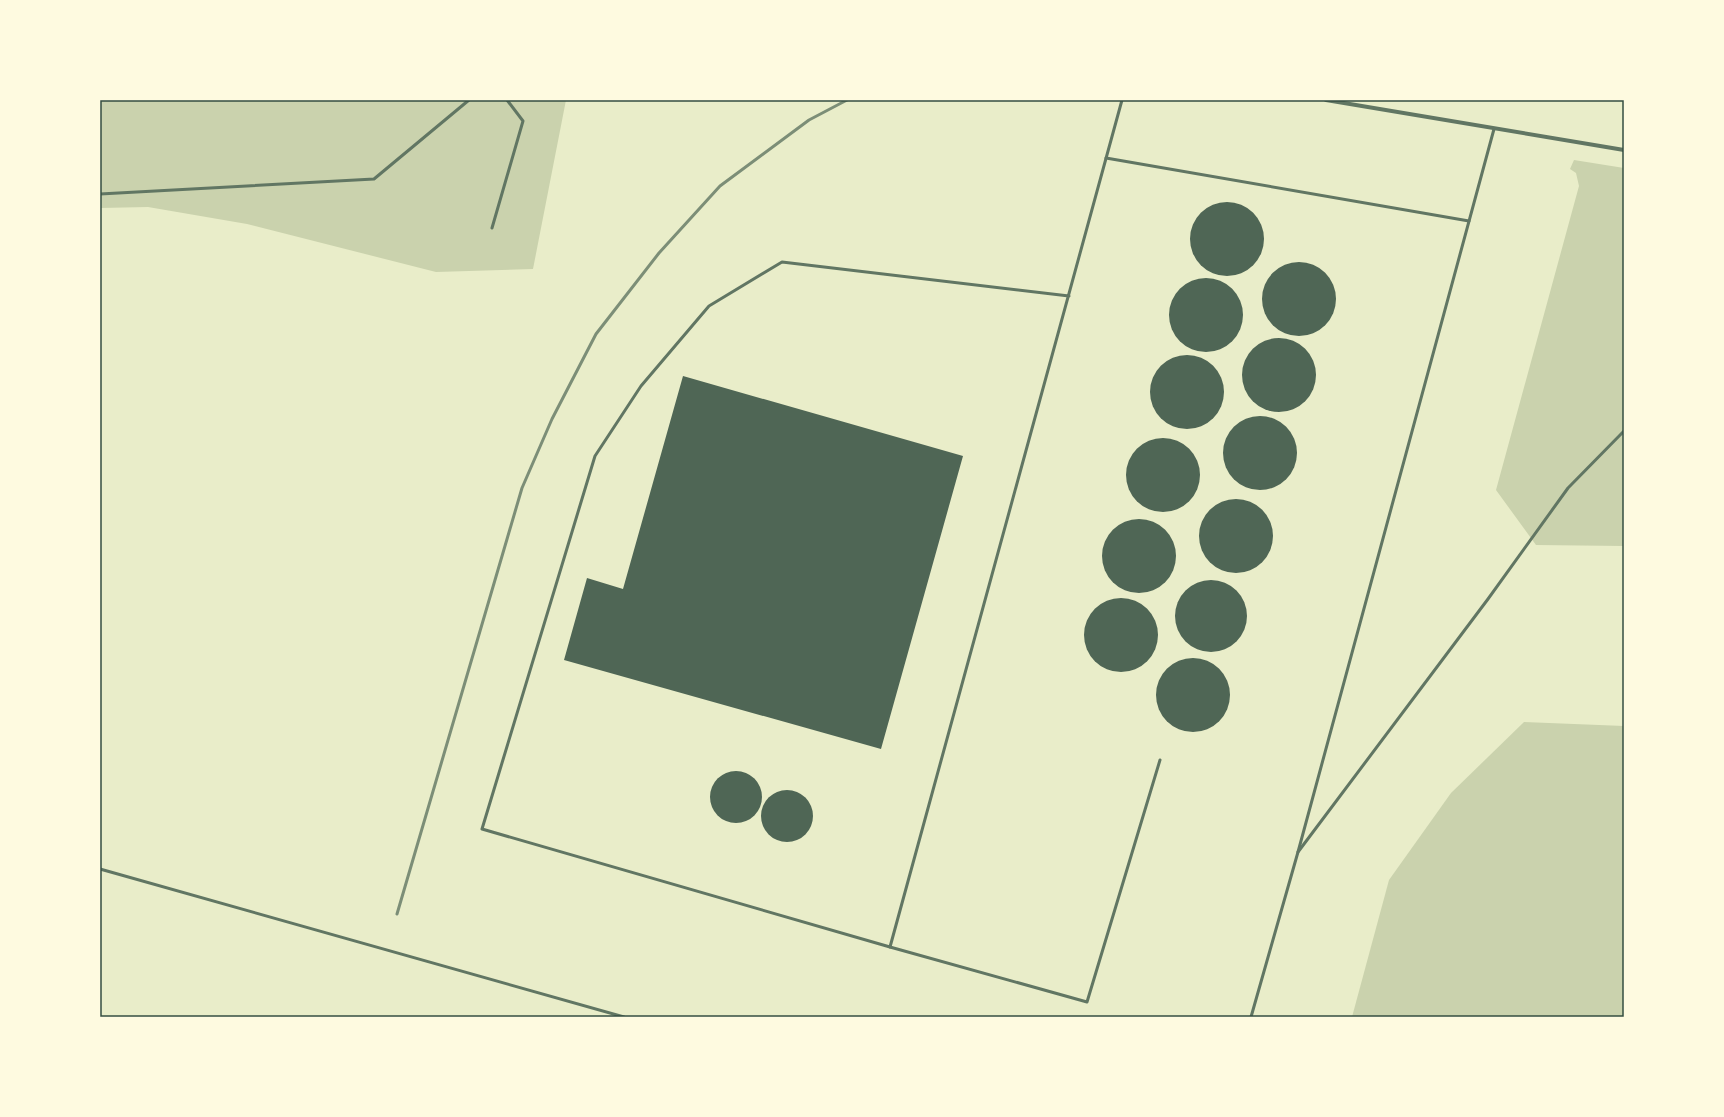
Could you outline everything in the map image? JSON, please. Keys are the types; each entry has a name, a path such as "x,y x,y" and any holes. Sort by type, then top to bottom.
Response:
{"street":[{"path":"1326,100 1624,150"}],"lane":[{"path":"100,194 374,179 469,100"},
{"path":"492,228 523,121 507,100"},
{"path":"890,946 1122,100"},
{"path":"1251,1017 1298,852 1494,129"},
{"path":"1106,158 1470,221"},
{"path":"1068,296 782,262 709,306 641,386 595,456 482,829 1087,1002 1160,760"},
{"path":"1298,852 1483,606 1568,488 1624,431"},
{"path":"100,869 624,1017"}],"green space":[{"path":"100,100 566,100 533,269 436,272 247,224 148,207 100,208"},
{"path":"1574,160 1624,168 1624,546 1536,545 1496,490 1579,186 1576,173 1570,169"},
{"path":"1524,722 1624,726 1624,1017 1352,1017 1389,880 1451,793"}],"building":[{"path":"1227,202 1241,205 1253,213 1261,225 1264,239 1261,253 1253,265 1241,273 1227,276 1213,273 1201,265 1193,253 1190,239 1193,225 1201,213 1213,205"},
{"path":"1299,262 1313,265 1325,273 1333,285 1336,299 1333,313 1325,325 1313,333 1299,336 1285,333 1273,325 1265,313 1262,299 1265,285 1273,273 1285,265"},
{"path":"1206,278 1220,281 1232,289 1240,301 1243,315 1240,329 1232,341 1220,349 1206,352 1192,349 1180,341 1172,329 1169,315 1172,301 1180,289 1192,281"},
{"path":"1279,338 1293,341 1305,349 1313,361 1316,375 1313,389 1305,401 1293,409 1279,412 1265,409 1253,401 1245,389 1242,375 1245,361 1253,349 1265,341"},
{"path":"1187,355 1201,358 1213,366 1221,378 1224,392 1221,406 1213,418 1201,426 1187,429 1173,426 1161,418 1153,406 1150,392 1153,378 1161,366 1173,358"},
{"path":"683,376 963,456 881,749 564,660 587,578 623,589"},
{"path":"1260,416 1274,419 1286,427 1294,439 1297,453 1294,467 1286,479 1274,487 1260,490 1246,487 1234,479 1226,467 1223,453 1226,439 1234,427 1246,419"},
{"path":"1163,438 1177,441 1189,449 1197,461 1200,475 1197,489 1189,501 1177,509 1163,512 1149,509 1137,501 1129,489 1126,475 1129,461 1137,449 1149,441"},
{"path":"1236,499 1250,502 1262,510 1270,522 1273,536 1270,550 1262,562 1250,570 1236,573 1222,570 1210,562 1202,550 1199,536 1202,522 1210,510 1222,502"},
{"path":"1139,519 1153,522 1165,530 1173,542 1176,556 1173,570 1165,582 1153,590 1139,593 1125,590 1113,582 1105,570 1102,556 1105,542 1113,530 1125,522"},
{"path":"1204,580 1218,580 1225,582 1237,590 1245,602 1247,616 1245,630 1237,642 1225,650 1218,652 1204,652 1197,650 1185,642 1177,630 1175,623 1175,609 1177,602 1185,590 1197,582"},
{"path":"1121,598 1135,601 1147,609 1155,621 1158,635 1155,649 1147,661 1135,669 1121,672 1107,669 1095,661 1087,649 1084,635 1087,621 1095,609 1107,601"},
{"path":"1193,658 1207,661 1219,669 1227,681 1230,695 1227,709 1219,721 1207,729 1193,732 1179,729 1167,721 1159,709 1156,695 1159,681 1167,669 1179,661"},
{"path":"736,771 750,775 758,783 762,797 758,811 750,819 736,823 722,819 714,811 710,797 714,783 722,775"},
{"path":"787,790 801,794 809,802 813,816 809,830 801,838 787,842 773,838 765,830 761,816 765,802 773,794"}],"railway":[{"path":"397,914 522,488 552,419 596,334 659,253 720,186 809,120 847,100"}]}
